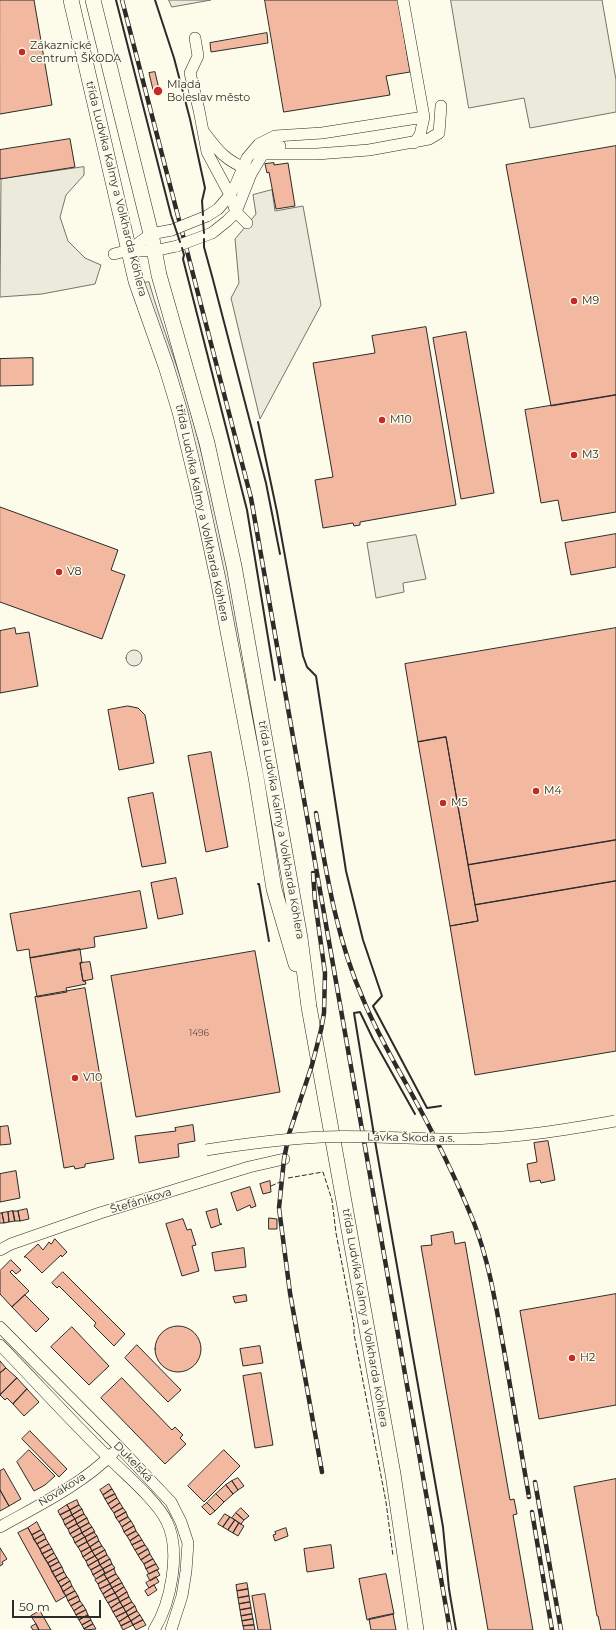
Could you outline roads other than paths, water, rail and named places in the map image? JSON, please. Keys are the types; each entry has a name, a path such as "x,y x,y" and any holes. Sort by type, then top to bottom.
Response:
{"street":[{"name":"třída Ludvíka Kalmy a Volkharda Köhlera","path":"71,0 136,281 166,366 180,412 218,579 256,777 274,889 309,1007"},
{"name":"třída Ludvíka Kalmy a Volkharda Köhlera","path":"93,0 151,234 159,275 207,443 234,566 300,938 309,1007 393,1474 416,1630"},
{"path":"403,0 424,117 420,135 414,143"},
{"path":"195,38 198,56 190,73 207,152 230,195 236,212 247,223"},
{"path":"263,154 317,154 370,150 429,139 438,133 441,106"},
{"path":"114,254 129,250 154,251 177,246 212,233 236,212 248,169 246,158 259,144 275,136 322,132 424,117"},
{"path":"203,131 220,152 232,162 248,169"},
{"path":"129,250 151,234 172,230 207,216 218,209 248,169 263,154 280,146"},
{"name":"Lávka Škoda a.s.","path":"206,1150 269,1141 322,1137 464,1139 514,1136 563,1130 614,1121"},
{"name":"Štefánikova","path":"0,1250 11,1244 100,1213 249,1167 284,1159"},
{"name":"Dukelská","path":"0,1327 119,1447 170,1502 181,1522 188,1543 182,1596 171,1630"},
{"name":"Dukelská","path":"0,1345 108,1458 159,1508 167,1521 174,1542 170,1593 154,1630"},
{"name":"Novákova","path":"0,1527 74,1484 101,1465 119,1447"}],"railway":[{"path":"122,0 251,498 450,1630"},
{"path":"316,813 334,908 346,954 354,977 379,1034 444,1155 480,1238 495,1302 529,1497"},
{"path":"313,873 315,901 325,973 324,1013 312,1065 289,1134 284,1159 279,1208 290,1293 322,1472"},
{"path":"535,1482 561,1630"},
{"path":"532,1512 552,1630"}],"place":[{"name":"Zákaznické centrum ŠKODA","path":"22,52"},
{"name":"Mladá Boleslav město","path":"158,91"},
{"name":"M9","path":"574,301"},
{"name":"M10","path":"382,420"},
{"name":"M3","path":"574,455"},
{"name":"V8","path":"59,572"},
{"name":"M4","path":"536,791"},
{"name":"M5","path":"443,803"},
{"name":"V10","path":"75,1078"},
{"name":"H2","path":"572,1358"}]}
